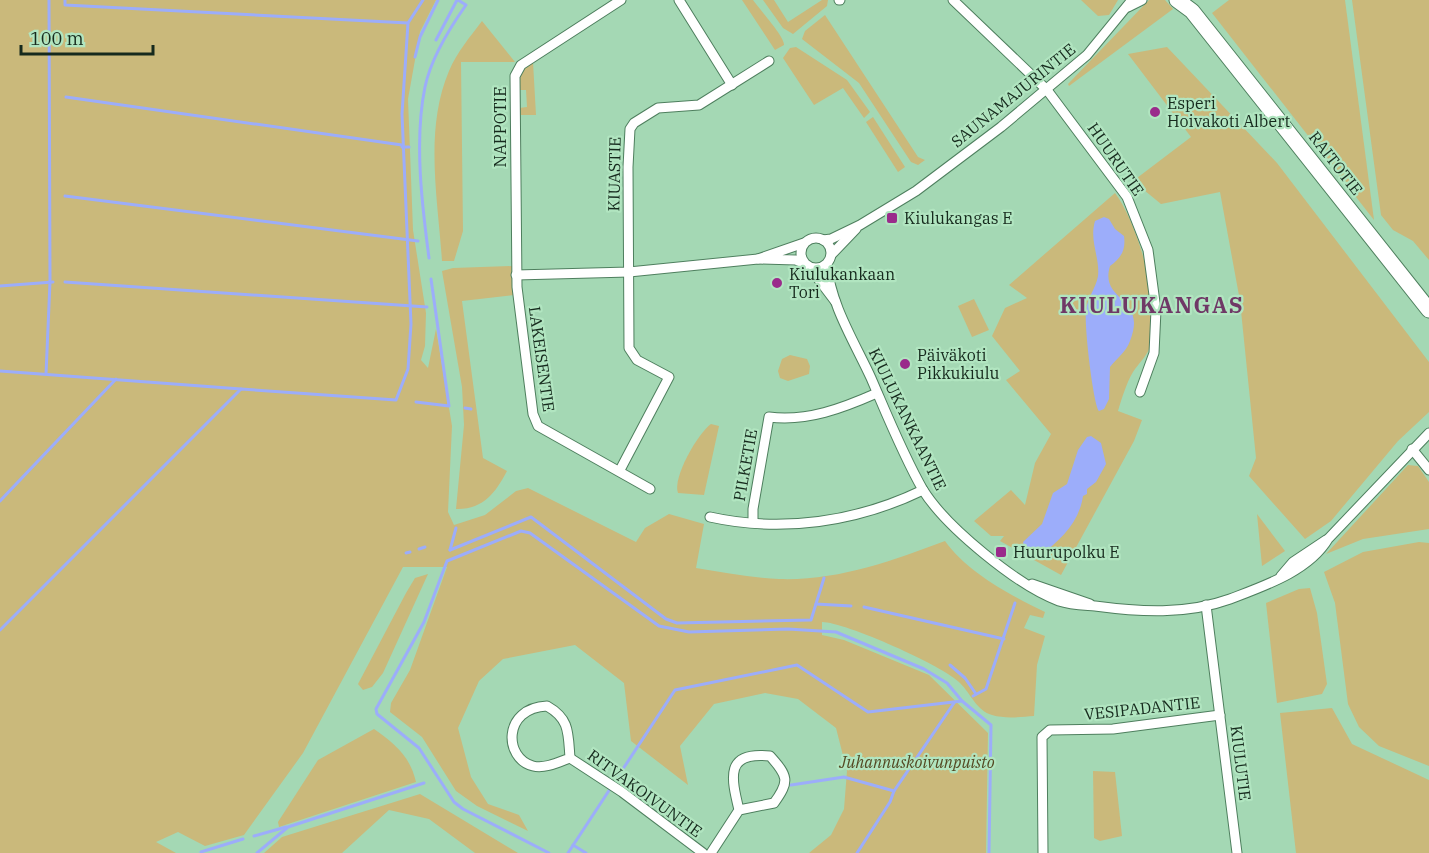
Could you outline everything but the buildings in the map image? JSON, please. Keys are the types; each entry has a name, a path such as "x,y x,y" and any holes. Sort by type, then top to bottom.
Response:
{"main road":[{"name":"RAITOTIE","path":"1177,0 1189,5 1429,309"}],"street":[{"name":"NAPPOTIE","path":"516,275 514,76 521,65 621,0"},
{"path":"679,0 732,85"},
{"name":"HUURUTIE","path":"953,0 1047,90 1088,141 1127,197 1140,224 1153,278 1156,310 1154,353 1140,392"},
{"name":"SAUNAMAJURINTIE","path":"823,240 831,239 860,225 923,186 1047,90 1087,55 1130,4 1142,0"},
{"name":"KIUASTIE","path":"629,272 630,129 634,123 658,108 699,105 769,61"},
{"name":"SAUNAMAJURINTIE","path":"831,255 860,225"},
{"path":"516,275 629,272 758,260 796,260 819,268 827,264 831,255 830,246 823,240 813,238 758,260"},
{"path":"804,243 800,253 807,265"},
{"name":"KIULUKANKAANTIE","path":"827,264 835,301 923,490 938,510 983,554 1058,601 1151,611 1206,606 1247,592 1299,569 1314,558 1328,539 1429,433"},
{"name":"KIULUKANKAANTIE","path":"807,265 835,301"},
{"path":"620,470 669,377 637,360 629,348 629,272"},
{"name":"LAKEISENTIE","path":"516,275 535,421 543,430 620,470 650,489"},
{"name":"PILKETIE","path":"753,522 753,509 769,417 794,418 819,414 877,393"},
{"path":"1412,449 1429,470"},
{"path":"710,517 753,522 814,523 883,508 923,490"},
{"name":"KIULUTIE","path":"1206,606 1237,853"},
{"name":"RITVAKOIVUNTIE","path":"547,706 561,714 567,730 570,758 552,765 532,766 519,758 513,741 512,728 517,717 531,707 547,706"},
{"name":"VESIPADANTIE","path":"1043,853 1042,737 1045,732 1113,729 1220,715"},
{"path":"711,853 739,810 774,803 785,788 784,772 770,756 752,754 735,764 731,776 739,810"},
{"name":"RITVAKOIVUNTIE","path":"570,758 622,792 703,853"}],"green space":[{"name":"Juhannuskoivunpuisto","path":"0,0 436,0 420,32 408,99 413,230 426,313 425,346 421,360 428,368 436,329 452,426 448,512 454,525 485,515 516,491 528,488 636,542 645,528 669,514 704,524 696,568 779,579 801,579 843,573 905,556 945,541 954,553 978,573 1004,591 1045,612 1043,618 1030,615 1024,628 1045,636 1037,665 1034,716 1008,717 987,713 950,675 872,637 822,622 822,635 844,640 929,675 988,733 986,853 809,853 831,835 844,809 847,771 836,728 798,699 765,693 714,704 680,746 688,785 631,741 624,683 575,645 503,659 479,681 458,728 471,777 488,804 519,815 528,831 477,806 456,791 422,737 390,712 391,703 410,670 447,567 403,567 303,753 244,835 205,846 178,832 156,842 176,853 0,853"},
{"path":"742,0 753,0 776,30 784,45 775,50"},
{"path":"763,0 774,0 788,22 822,0 828,0 827,6 793,34 783,28"},
{"path":"1081,0 1118,0 1109,15 1098,16"},
{"path":"1149,0 1165,0 1173,9 1069,86 1068,84"},
{"path":"1229,0 1345,0 1374,220 1212,13"},
{"path":"1352,0 1429,0 1429,260 1413,241 1393,230 1381,215"},
{"path":"825,15 918,157 925,160 918,165 911,162 859,83 802,39 805,31"},
{"path":"482,21 515,62 461,62 463,231 454,261 442,261 435,165 437,117 441,94 452,64"},
{"path":"796,47 847,80 870,112 864,118 843,88 814,105 783,58 790,48"},
{"path":"1167,47 1277,163 1429,362 1429,412 1398,441 1331,521 1305,539 1249,476 1256,458 1240,301 1220,192 1161,204 1133,181 1191,137 1128,54"},
{"path":"533,62 536,115 519,115 519,108 527,107 526,90 518,90 520,77"},
{"path":"873,117 905,167 898,172 866,122"},
{"path":"1115,193 1124,207 1140,246 1151,291 1153,332 1149,349 1135,369 1124,391 1118,411 1142,420 1134,441 1061,575 1000,541 1004,536 991,536 974,521 1011,490 1025,505 1035,463 1051,434 1006,380 1020,371 992,336 1005,308 1027,298 1009,285"},
{"path":"512,266 514,295 462,301 483,458 507,471 488,498 474,506 456,509 464,425 462,387 442,271 453,268"},
{"path":"974,299 989,330 972,337 958,306"},
{"path":"790,355 807,359 810,366 809,374 788,381 780,378 778,371 782,359"},
{"path":"711,424 719,426 704,495 678,493 679,477 687,456"},
{"path":"1408,465 1418,466 1429,482 1429,529 1363,539 1326,554"},
{"path":"1257,514 1285,551 1262,566"},
{"path":"1419,542 1429,543 1429,766 1379,746 1359,727 1348,704 1335,603 1324,572 1363,552"},
{"path":"428,574 383,673 372,687 363,690 358,684 406,593 415,578"},
{"path":"1310,588 1317,613 1327,684 1322,694 1277,703 1266,603 1299,589"},
{"path":"1332,708 1352,744 1429,780 1429,853 1296,853 1280,713"},
{"path":"374,729 401,751 410,765 416,782 279,827 278,822 318,760"},
{"path":"1093,771 1115,772 1122,836 1100,841 1094,838"},
{"path":"420,794 518,853 475,853 429,819 389,810 342,853 264,853 282,837"}],"water":[{"path":"1104,217 1109,219 1115,229 1124,236 1123,250 1120,257 1110,266 1108,278 1116,294 1129,307 1133,315 1134,326 1124,352 1110,367 1109,399 1104,409 1099,411 1092,379 1086,311 1098,276 1093,228 1095,221"},
{"path":"1091,436 1101,443 1106,464 1096,482 1087,489 1078,514 1062,537 1040,556 1026,553 1023,542 1042,524 1053,493 1067,484 1078,450 1087,437"}],"waterway":[{"path":"46,374 50,282 49,0"},
{"path":"65,0 65,5 408,23"},
{"path":"0,630 241,389 396,400 408,369 411,324 402,114 408,23 423,0"},
{"path":"415,57 420,37 438,0"},
{"path":"436,40 457,0"},
{"path":"429,258 420,172 422,107 425,87 436,55 466,5 458,0"},
{"path":"66,97 402,145"},
{"path":"402,147 409,147"},
{"path":"65,196 418,241"},
{"path":"416,402 449,406 431,279"},
{"path":"0,286 53,282"},
{"path":"65,282 427,307"},
{"path":"0,371 241,389"},
{"path":"0,501 116,379"},
{"path":"465,408 471,409"},
{"path":"450,550 531,517 666,619 677,623 811,620 824,578"},
{"path":"450,550 456,528"},
{"path":"549,853 463,809 454,802 419,748 377,714 376,709 424,622 447,561 521,531 530,533 659,626 689,632 788,629 836,632 924,669 947,683 962,701 991,725 989,853"},
{"path":"419,549 425,547"},
{"path":"406,553 410,552"},
{"path":"973,696 986,689 1015,603"},
{"path":"816,604 851,606"},
{"path":"864,607 1004,639"},
{"path":"617,778 675,690 797,665 868,712 962,701"},
{"path":"950,665 965,678 976,694"},
{"path":"791,785 844,777 894,791 954,703"},
{"path":"257,853 288,827 424,783"},
{"path":"568,853 610,789"},
{"path":"857,853 890,802 894,791"},
{"path":"254,836 286,827"},
{"path":"201,852 243,839"},
{"path":"573,845 586,853"}],"place":[{"name":"Esperi Hoivakoti Albert","path":"1155,112"},
{"name":"Kiulukangas E","path":"892,218"},
{"name":"Kiulukankaan Tori","path":"777,283"},
{"name":"Päiväkoti Pikkukiulu","path":"905,364"},
{"name":"Huurupolku E","path":"1001,552"}],"district":[{"name":"KIULUKANGAS","path":"1152,305"}]}
